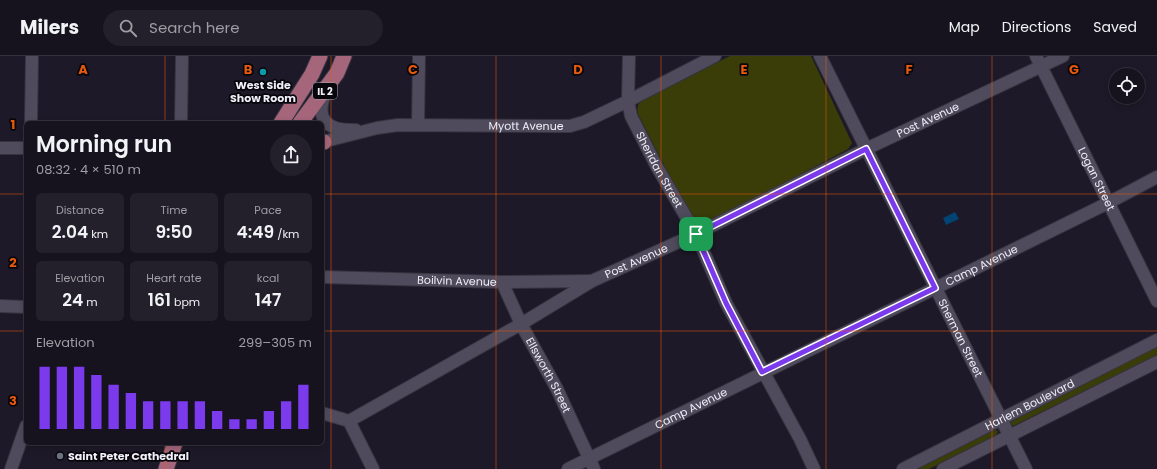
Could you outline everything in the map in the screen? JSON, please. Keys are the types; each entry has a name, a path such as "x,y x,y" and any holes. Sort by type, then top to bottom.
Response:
{"main road":[{"name":"IL 2","path":"282,121 312,74 320,56"},
{"name":"IL 2","path":"302,121 328,87 337,73 344,56"},
{"path":"295,121 297,110 309,85 312,74"},
{"path":"166,469 174,445"}],"street":[{"path":"31,121 32,56"},
{"path":"181,121 182,56"},
{"path":"418,125 419,56"},
{"name":"Sheridan Street","path":"629,56 628,101 631,116 696,234 726,303 762,372 800,439 814,469"},
{"name":"Myott Avenue","path":"324,142 369,130 398,125 570,126 584,122 628,101 715,56"},
{"name":"Sherman Street","path":"820,56 968,355 1003,419 1026,469"},
{"name":"Post Avenue","path":"349,421 520,324 592,281 696,234 1039,61 1063,56"},
{"name":"Logan Street","path":"1039,61 1157,301"},
{"path":"328,87 322,106 324,120 328,125 333,128 345,130 369,130"},
{"path":"0,148 24,148"},
{"name":"Camp Avenue","path":"568,469 591,464 762,372 1108,203 1157,177"},
{"name":"Boilvin Avenue","path":"324,277 502,282 592,281"},
{"name":"Ellsworth Street","path":"502,282 520,324 557,389 591,464"},
{"path":"0,306 24,307"},
{"name":"Harlem Boulevard","path":"903,469 1157,340"},
{"name":"Harlem Boulevard","path":"944,469 1157,362"},
{"path":"324,414 349,421 373,469"},
{"path":"11,469 24,432"}],"shaded area":[{"path":"730,56 811,56 852,143 848,149 703,226 697,226 693,223 638,114 638,106 643,100"},
{"path":"1157,347 1157,355 1015,425 1012,426 1010,424 1013,419"},
{"path":"993,429 998,431 996,436 929,469 914,469"}],"water":[{"path":"955,212 959,219 946,225 943,218"}],"place":[{"name":"West Side Show Room","path":"263,72"},
{"name":"Saint Peter Cathedral","path":"60,456"}],"route":[{"path":"866,149 935,288 762,372 726,303 696,234 866,149"}]}
